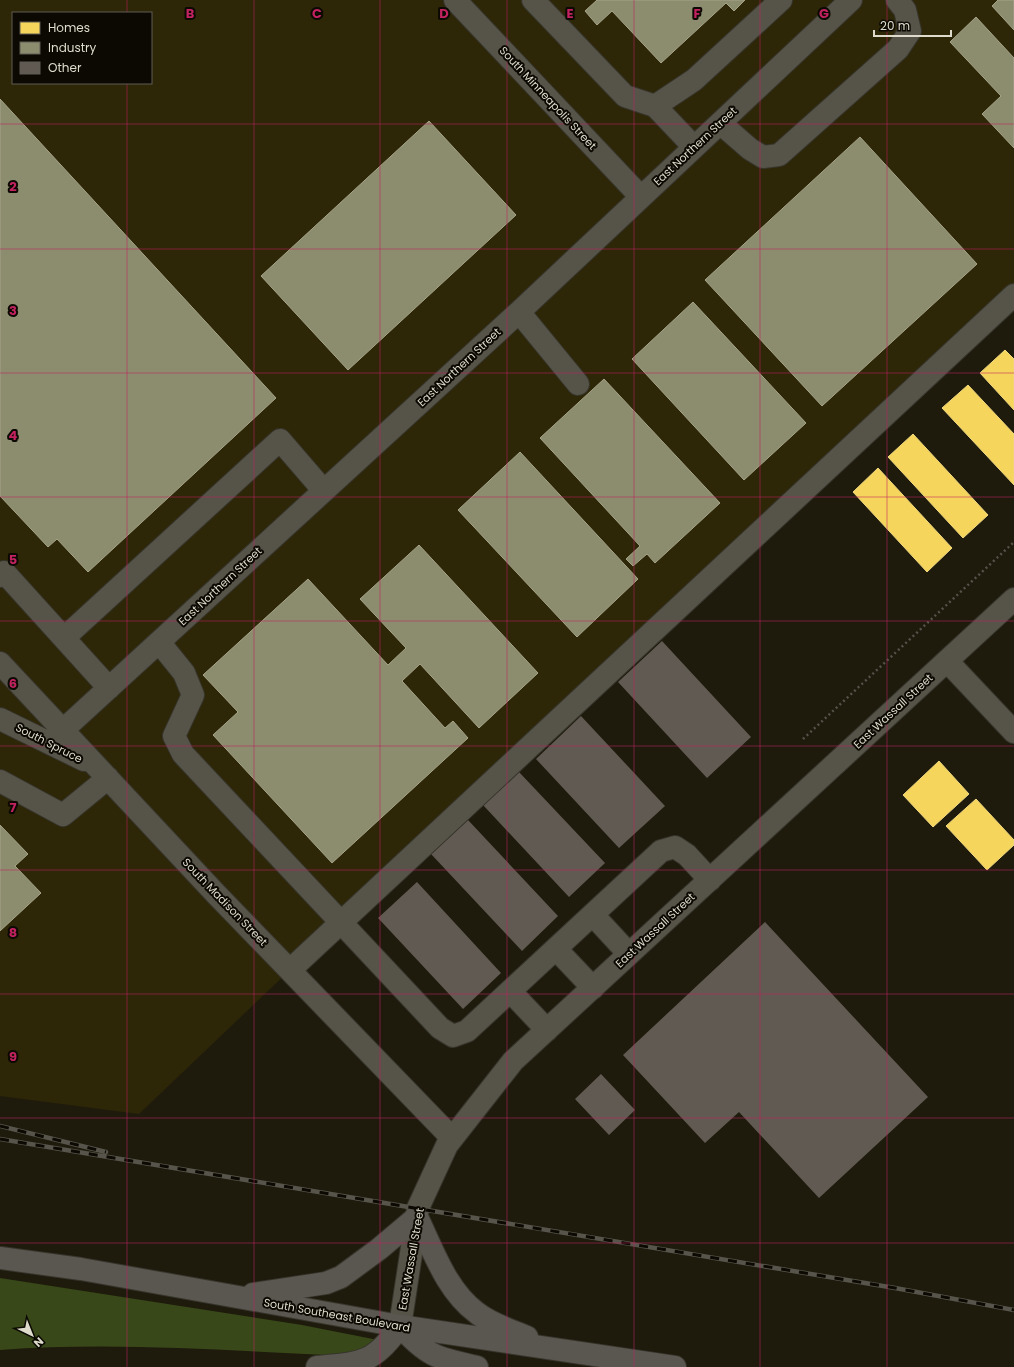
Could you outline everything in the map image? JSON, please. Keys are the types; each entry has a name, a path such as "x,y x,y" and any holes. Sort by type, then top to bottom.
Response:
{"main road":[{"path":"236,1297 326,1283 341,1277 379,1249 417,1217 450,1284 463,1302 477,1314 492,1322 554,1348"},
{"name":"South Southeast Boulevard","path":"0,1258 81,1269 400,1326 675,1367"},
{"path":"316,1367 351,1364 370,1358 386,1346 400,1326 418,1346 430,1354 444,1360 477,1367"}],"street":[{"name":"South Minneapolis Street","path":"455,0 641,197"},
{"path":"533,0 625,96 656,106 694,147"},
{"path":"656,106 694,80 781,0"},
{"name":"East Northern Street","path":"63,730 519,312 851,0"},
{"path":"720,123 750,149 764,157 779,154 898,49 910,31 905,10 897,0"},
{"path":"290,970 1014,295"},
{"path":"519,312 578,384"},
{"path":"64,638 280,440 324,491"},
{"path":"0,576 4,572 109,688"},
{"name":"East Wassall Street","path":"400,1326 418,1208 446,1145 513,1061 1014,599"},
{"path":"159,642 184,673 193,695 174,736 184,754 440,1028 453,1036 467,1031 662,851 675,847 687,855 710,880"},
{"path":"947,661 1014,732"},
{"name":"South Madison Street","path":"0,663 102,773 452,1138"},
{"name":"South Spruce","path":"0,719 102,773"},
{"path":"0,781 63,815 102,773"},
{"path":"593,915 629,954"},
{"path":"556,949 593,988"},
{"path":"510,991 547,1030"}],"path":[{"path":"804,739 1014,542"}],"shaded area":[{"path":"0,0 1014,0 1014,295 290,970 139,1114 0,1096"}],"green space":[{"path":"0,1278 302,1325 378,1340 376,1346 352,1354 326,1355 204,1349 122,1347 0,1350"}],"building: Homes":[{"path":"1005,350 1014,359 1014,410 980,373"},
{"path":"968,385 1014,434 1014,485 942,408"},
{"path":"913,434 988,515 963,538 888,457"},
{"path":"878,468 952,548 927,572 853,492"},
{"path":"939,761 969,794 933,827 903,795"},
{"path":"976,799 1014,840 1014,845 987,870 946,826"}],"building: Industry":[{"path":"597,0 745,0 734,11 726,3 661,63 612,11 597,25 585,11"},
{"path":"998,0 1014,0 1014,30 992,6"},
{"path":"976,17 1014,58 1014,148 982,114 1001,96 950,42"},
{"path":"0,99 276,398 88,572 57,539 48,547 0,496"},
{"path":"429,121 516,215 348,370 261,276"},
{"path":"860,137 977,264 822,406 705,280"},
{"path":"693,302 806,423 744,480 632,359"},
{"path":"604,379 720,503 655,563 647,554 633,566 626,559 640,546 540,438"},
{"path":"520,452 638,579 577,637 458,510"},
{"path":"419,545 538,673 479,728 420,664 402,681 445,728 453,721 468,738 332,863 213,735 238,712 203,675 308,579 388,665 406,648 360,599"},
{"path":"0,825 28,854 15,866 41,893 0,931"}],"building: Other":[{"path":"662,641 751,737 707,778 618,682"},
{"path":"581,716 665,806 619,848 536,759"},
{"path":"519,772 605,863 569,897 483,805"},
{"path":"468,820 558,916 522,951 431,854"},
{"path":"417,882 501,973 463,1009 378,918"},
{"path":"765,922 928,1097 819,1198 739,1112 705,1143 623,1055"},
{"path":"601,1074 635,1110 609,1135 575,1099"}],"railway":[{"path":"0,1126 106,1152"},
{"path":"0,1139 895,1288 1014,1310"}]}
